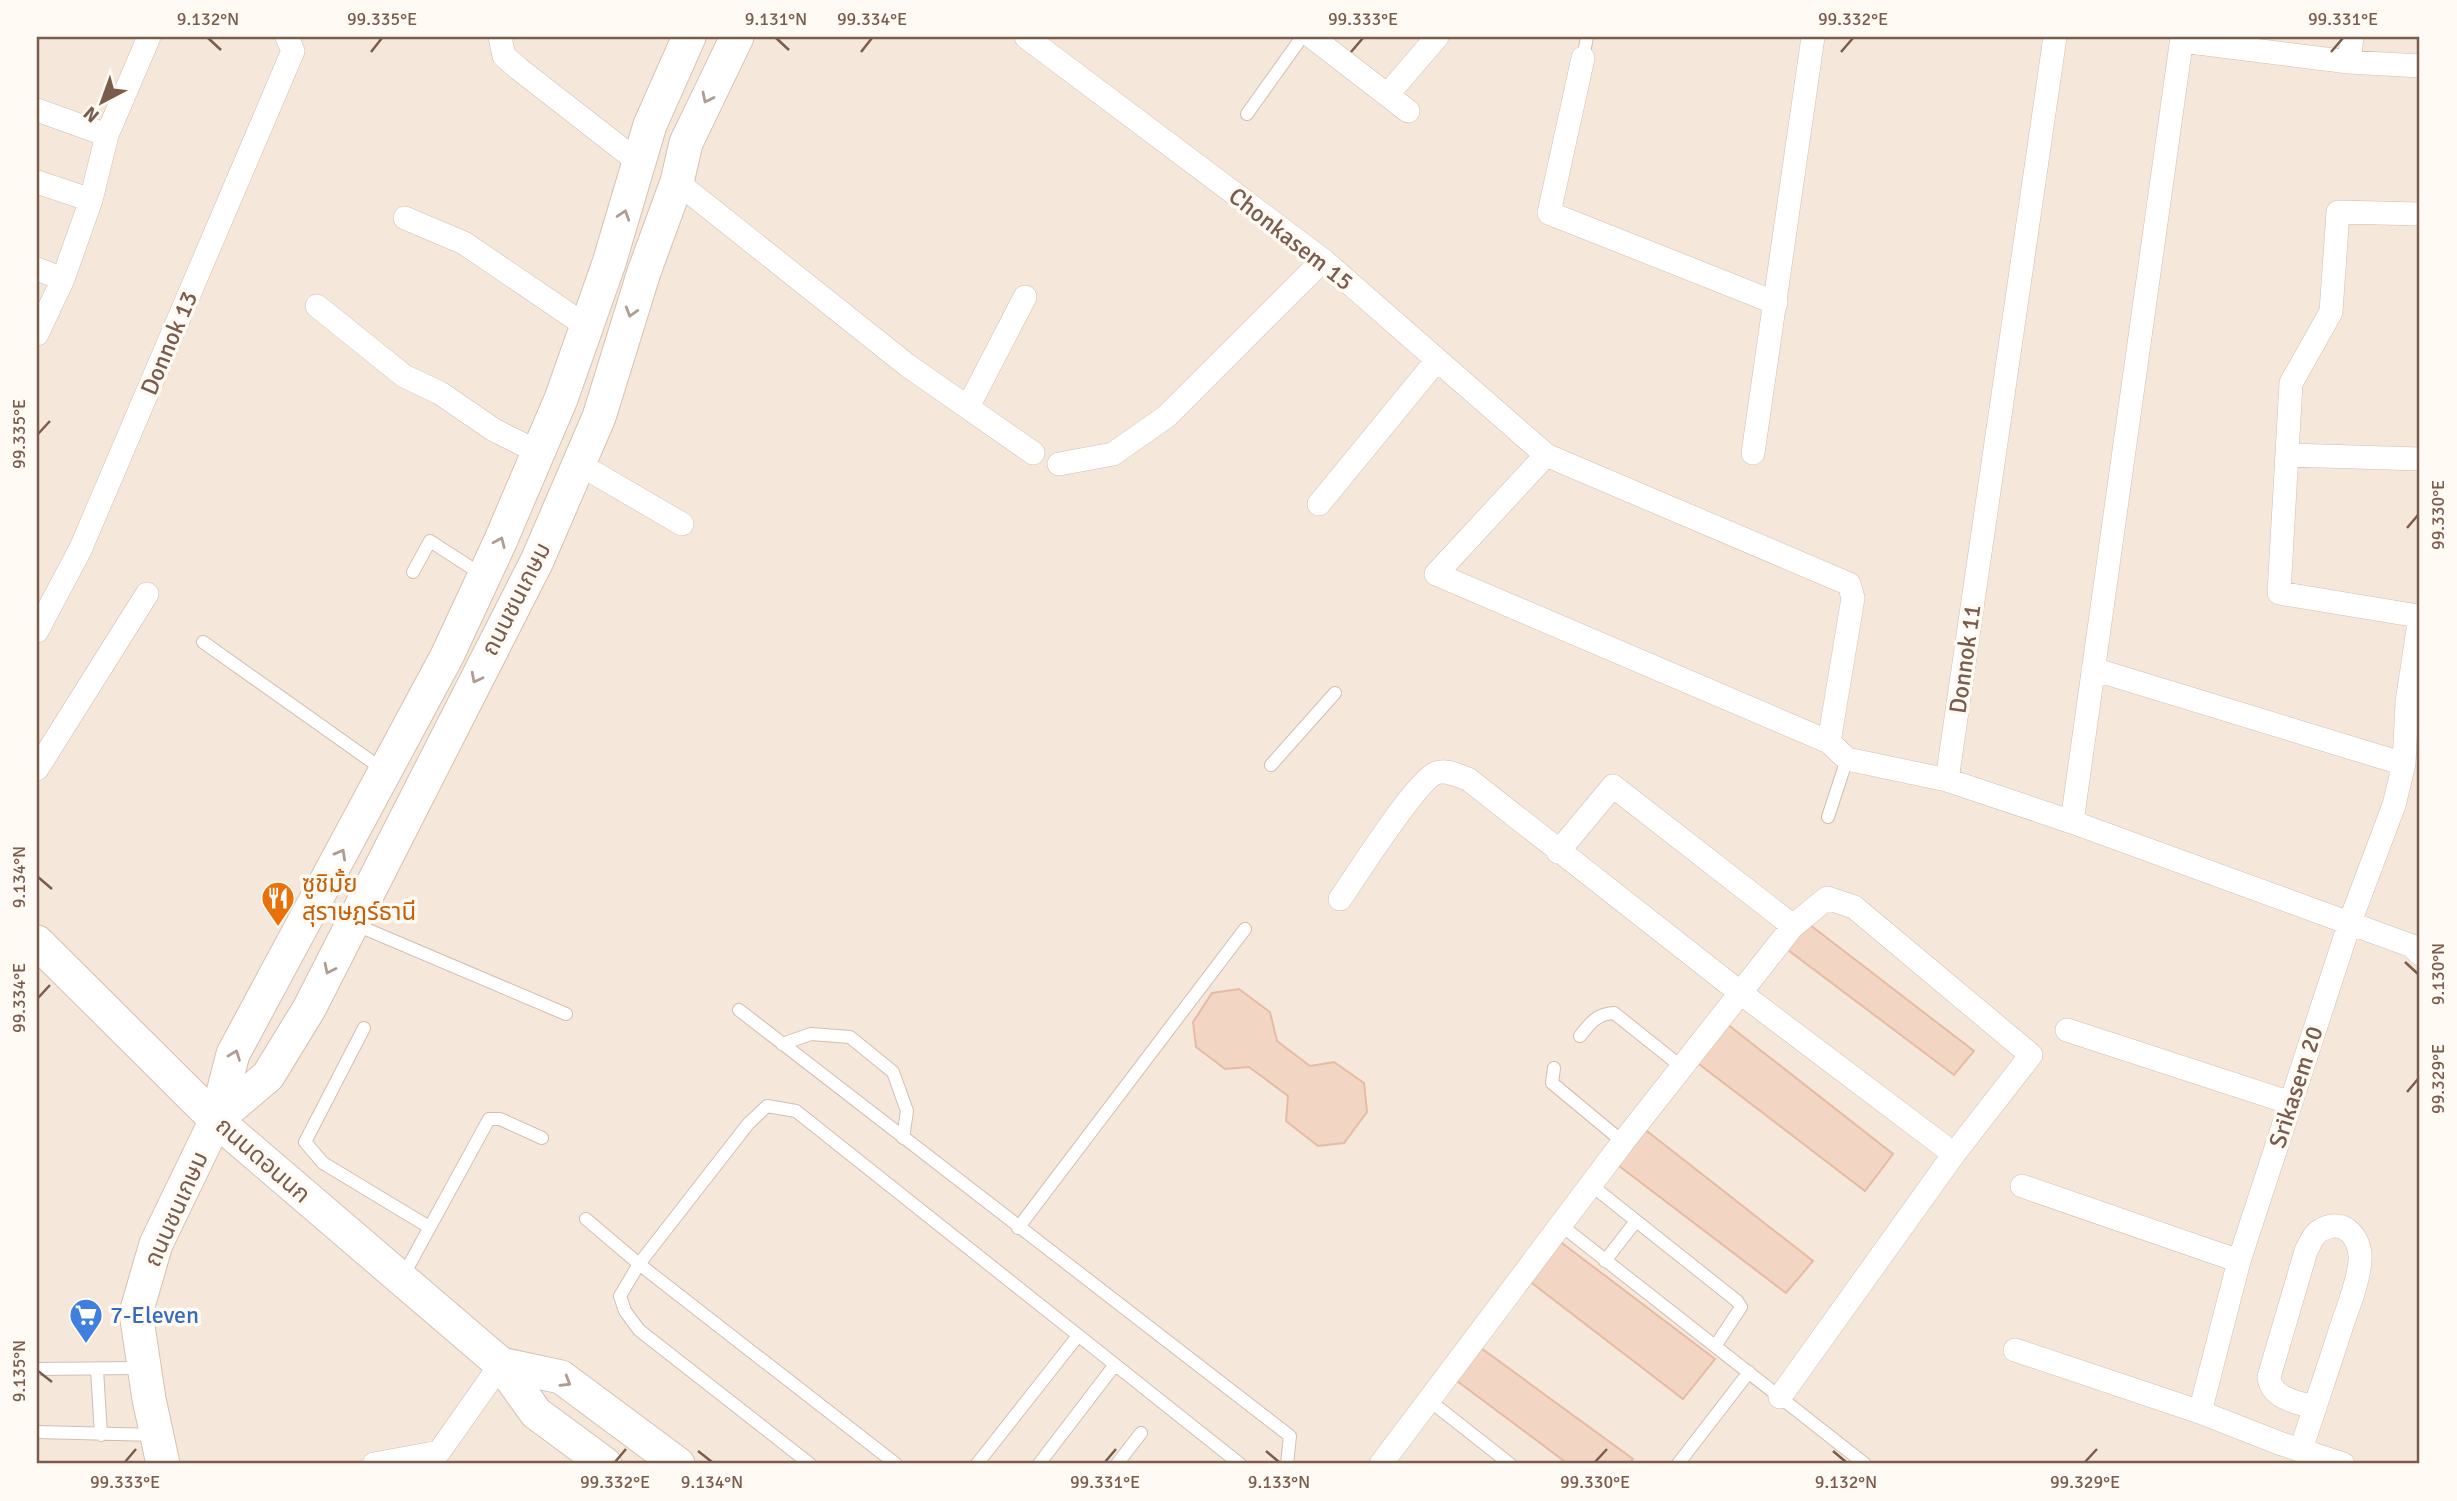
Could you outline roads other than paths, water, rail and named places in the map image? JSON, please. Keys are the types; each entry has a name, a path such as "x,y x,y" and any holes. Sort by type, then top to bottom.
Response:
{"main road":[{"name":"ถนนชนเกษม","path":"160,1450 136,1313 156,1244 216,1120 233,1054 447,656 484,576 538,452 586,326 641,164 650,125 689,37"},
{"name":"ถนนชนเกษม","path":"216,1120 268,1076 309,1009 537,561 599,417 643,272 677,182 686,143 737,37"},
{"name":"ถนนดอนนก","path":"37,942 216,1120 501,1364 536,1413 605,1464"},
{"name":"ถนนดอนนก","path":"501,1364 561,1377 678,1464"}],"street":[{"path":"37,334 63,279 91,200 107,135 149,37"},
{"path":"500,37 504,56 641,164"},
{"name":"Chonkasem 15","path":"1026,37 1323,260 1546,455 1849,584 1853,598 1829,742"},
{"path":"1312,37 1408,111"},
{"path":"1388,94 1437,37"},
{"path":"1754,453 1813,37"},
{"name":"Donnok 11","path":"1947,780 2055,37"},
{"path":"2349,62 2352,37"},
{"path":"2072,822 2182,39 2349,62 2420,66"},
{"name":"Donnok 13","path":"37,631 80,550 290,44"},
{"path":"1585,47 1549,213 1776,303"},
{"path":"37,110 107,135"},
{"path":"37,182 91,200"},
{"path":"677,182 907,365 1033,453"},
{"path":"2419,616 2279,593 2289,455 2291,383 2331,312 2338,212 2420,214"},
{"path":"404,218 464,243 586,326"},
{"path":"1059,464 1113,454 1167,416 1323,260"},
{"path":"37,269 63,279"},
{"path":"968,407 1025,297"},
{"path":"317,306 404,376 440,393 494,430 538,452"},
{"path":"1319,504 1437,360"},
{"path":"1546,455 1437,574 1829,742 1846,759 1947,780 2072,822 2350,922 2413,946 2420,954"},
{"path":"2289,455 2420,459"},
{"path":"579,464 682,524"},
{"path":"37,769 147,594"},
{"name":"Srikasem 20","path":"2200,1412 2239,1261 2350,922 2394,806 2404,764 2407,702 2419,616"},
{"path":"2093,669 2404,764"},
{"path":"1340,899 1415,794 1435,774 1446,772 1468,779 1742,994 1954,1154"},
{"path":"1558,852 1614,786 1793,926"},
{"path":"1381,1464 1623,1142 1793,926 1827,898 1854,907 2031,1055 1954,1154 1780,1397"},
{"path":"2067,1030 2291,1103"},
{"path":"2022,1186 2239,1261"},
{"path":"2301,1450 2315,1408 2359,1273 2361,1250 2357,1237 2346,1228 2329,1227 2315,1235 2306,1251 2269,1377 2272,1389 2281,1396 2315,1408"},
{"path":"2015,1350 2200,1412 2338,1464"},
{"path":"374,1464 439,1452 501,1364"}],"lane":[{"path":"1247,114 1303,37"},
{"path":"413,572 430,541 484,576"},
{"path":"203,642 386,772"},
{"path":"1271,765 1335,693"},
{"path":"1828,817 1846,759"},
{"path":"352,923 566,1014"},
{"path":"1018,1228 1245,929"},
{"path":"739,1010 1290,1436 1287,1464"},
{"path":"1580,1036 1592,1020 1603,1014 1614,1013 1683,1068"},
{"path":"364,1028 305,1142 323,1164 429,1227"},
{"path":"782,1044 811,1034 849,1037 893,1072 907,1111 903,1138"},
{"path":"1555,1068 1552,1083 1623,1142"},
{"path":"810,1464 639,1330 625,1311 620,1296 639,1264 748,1124 767,1106 796,1111 1240,1464"},
{"path":"401,1279 489,1119 500,1119 542,1138"},
{"path":"1591,1185 1737,1301 1741,1307 1738,1315 1716,1345"},
{"path":"586,1219 639,1264 896,1464"},
{"path":"1605,1261 1636,1221"},
{"path":"1562,1226 1865,1464"},
{"path":"977,1464 1077,1337"},
{"path":"1040,1464 1114,1366"},
{"path":"37,1368 144,1368"},
{"path":"97,1369 101,1435"},
{"path":"1678,1464 1749,1372"},
{"path":"1430,1401 1510,1464"},
{"path":"37,1432 101,1435 160,1450"},
{"path":"1117,1464 1141,1433"}],"place":[{"name":"ซูชิมั้ย สุราษฎร์ธานี","path":"278,928"},
{"name":"7-Eleven","path":"86,1345"}]}
